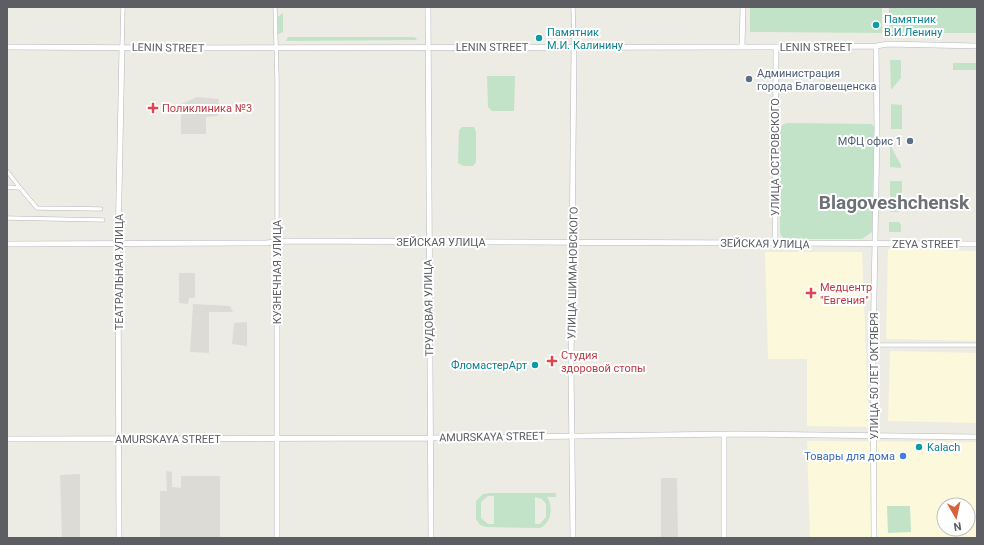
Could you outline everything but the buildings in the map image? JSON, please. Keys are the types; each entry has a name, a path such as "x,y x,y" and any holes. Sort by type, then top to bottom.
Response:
{"street":[{"name":"ТЕАТРАЛЬНАЯ УЛИЦА","path":"119,538 120,439 118,243 122,7"},
{"name":"КУЗНЕЧНАЯ УЛИЦА","path":"275,7 278,78 277,538"},
{"name":"ТРУДОВАЯ УЛИЦА","path":"428,7 428,242 431,538"},
{"name":"УЛИЦА ШИМАНОВСКОГО","path":"573,7 573,538"},
{"path":"742,47 743,7"},
{"name":"LENIN STREET","path":"7,47 776,47 876,46 888,44 977,46"},
{"name":"УЛИЦА 50 ЛЕТ ОКТЯБРЯ","path":"874,538 873,344 876,46"},
{"name":"УЛИЦА ОСТРОВСКОГО","path":"775,244 776,47"},
{"path":"7,172 37,208 101,209"},
{"path":"7,188 20,188"},
{"path":"7,218 103,220"},
{"name":"ЗЕЙСКАЯ УЛИЦА","path":"7,244 428,242 875,245"},
{"name":"ZEYA STREET","path":"875,245 977,244"},
{"path":"873,344 977,345"},
{"path":"724,434 724,538"},
{"name":"AMURSKAYA STREET","path":"7,438 277,439 724,434 977,437"}],"shaded area":[{"path":"197,97 219,99 218,116 206,117 206,134 181,134 181,104"},
{"path":"888,249 977,251 977,341 886,339"},
{"path":"765,252 862,252 869,427 807,426 807,359 768,359"},
{"path":"179,273 195,273 195,298 189,298 188,304 179,303"},
{"path":"193,304 230,306 233,312 209,312 209,353 190,352"},
{"path":"247,322 247,346 232,344 234,323"},
{"path":"890,351 977,353 977,423 888,421"},
{"path":"807,441 977,442 977,538 810,538"},
{"path":"166,471 172,472 172,487 181,488 181,476 220,476 220,538 160,538 160,491 167,491"},
{"path":"80,474 80,538 62,538 60,475"},
{"path":"661,478 677,478 678,538 661,538"}],"green space":[{"path":"750,7 882,7 882,33 750,32"},
{"path":"889,7 977,7 977,33 889,33"},
{"path":"283,13 283,32 278,34 278,17"},
{"path":"288,37 415,37 417,40 286,41"},
{"path":"890,60 901,60 901,78 891,90"},
{"path":"953,63 977,63 977,70 953,70"},
{"path":"487,76 515,76 514,111 492,111 488,107"},
{"path":"891,104 902,105 902,129 891,129"},
{"path":"787,123 872,124 874,127 872,232 862,239 787,239 782,237 780,233 780,130 782,125"},
{"path":"462,127 474,127 476,132 476,162 473,166 463,166 458,163 459,130"},
{"path":"890,145 901,165 901,168 890,167"},
{"path":"890,181 902,181 902,209 898,212 890,212"},
{"path":"889,222 899,222 901,225 901,232 889,232"},
{"path":"556,493 556,497 547,497 551,510 549,519 544,526 540,528 486,527 480,525 476,519 476,501 483,494","holes":["488,496 494,496 494,524 488,524 481,518 481,502","535,497 542,499 546,504 546,517 540,524 535,524"]},
{"path":"887,506 910,506 911,532 888,533"}],"place":[{"name":"Памятник В.И.Ленину","path":"876,25"},
{"name":"Памятник М.И. Калинину","path":"539,38"},
{"name":"Администрация города Благовещенска","path":"749,79"},
{"name":"Поликлиника №3","path":"153,108"},
{"name":"МФЦ офис 1","path":"910,141"},
{"name":"Медцентр \"Евгения\"","path":"811,293"},
{"name":"Студия здоровой стопы","path":"552,361"},
{"name":"ФломастерАрт","path":"535,365"},
{"name":"Kalach","path":"919,447"},
{"name":"Товары для дома","path":"903,456"}],"district":[{"name":"Blagoveshchensk","path":"894,202"}]}
